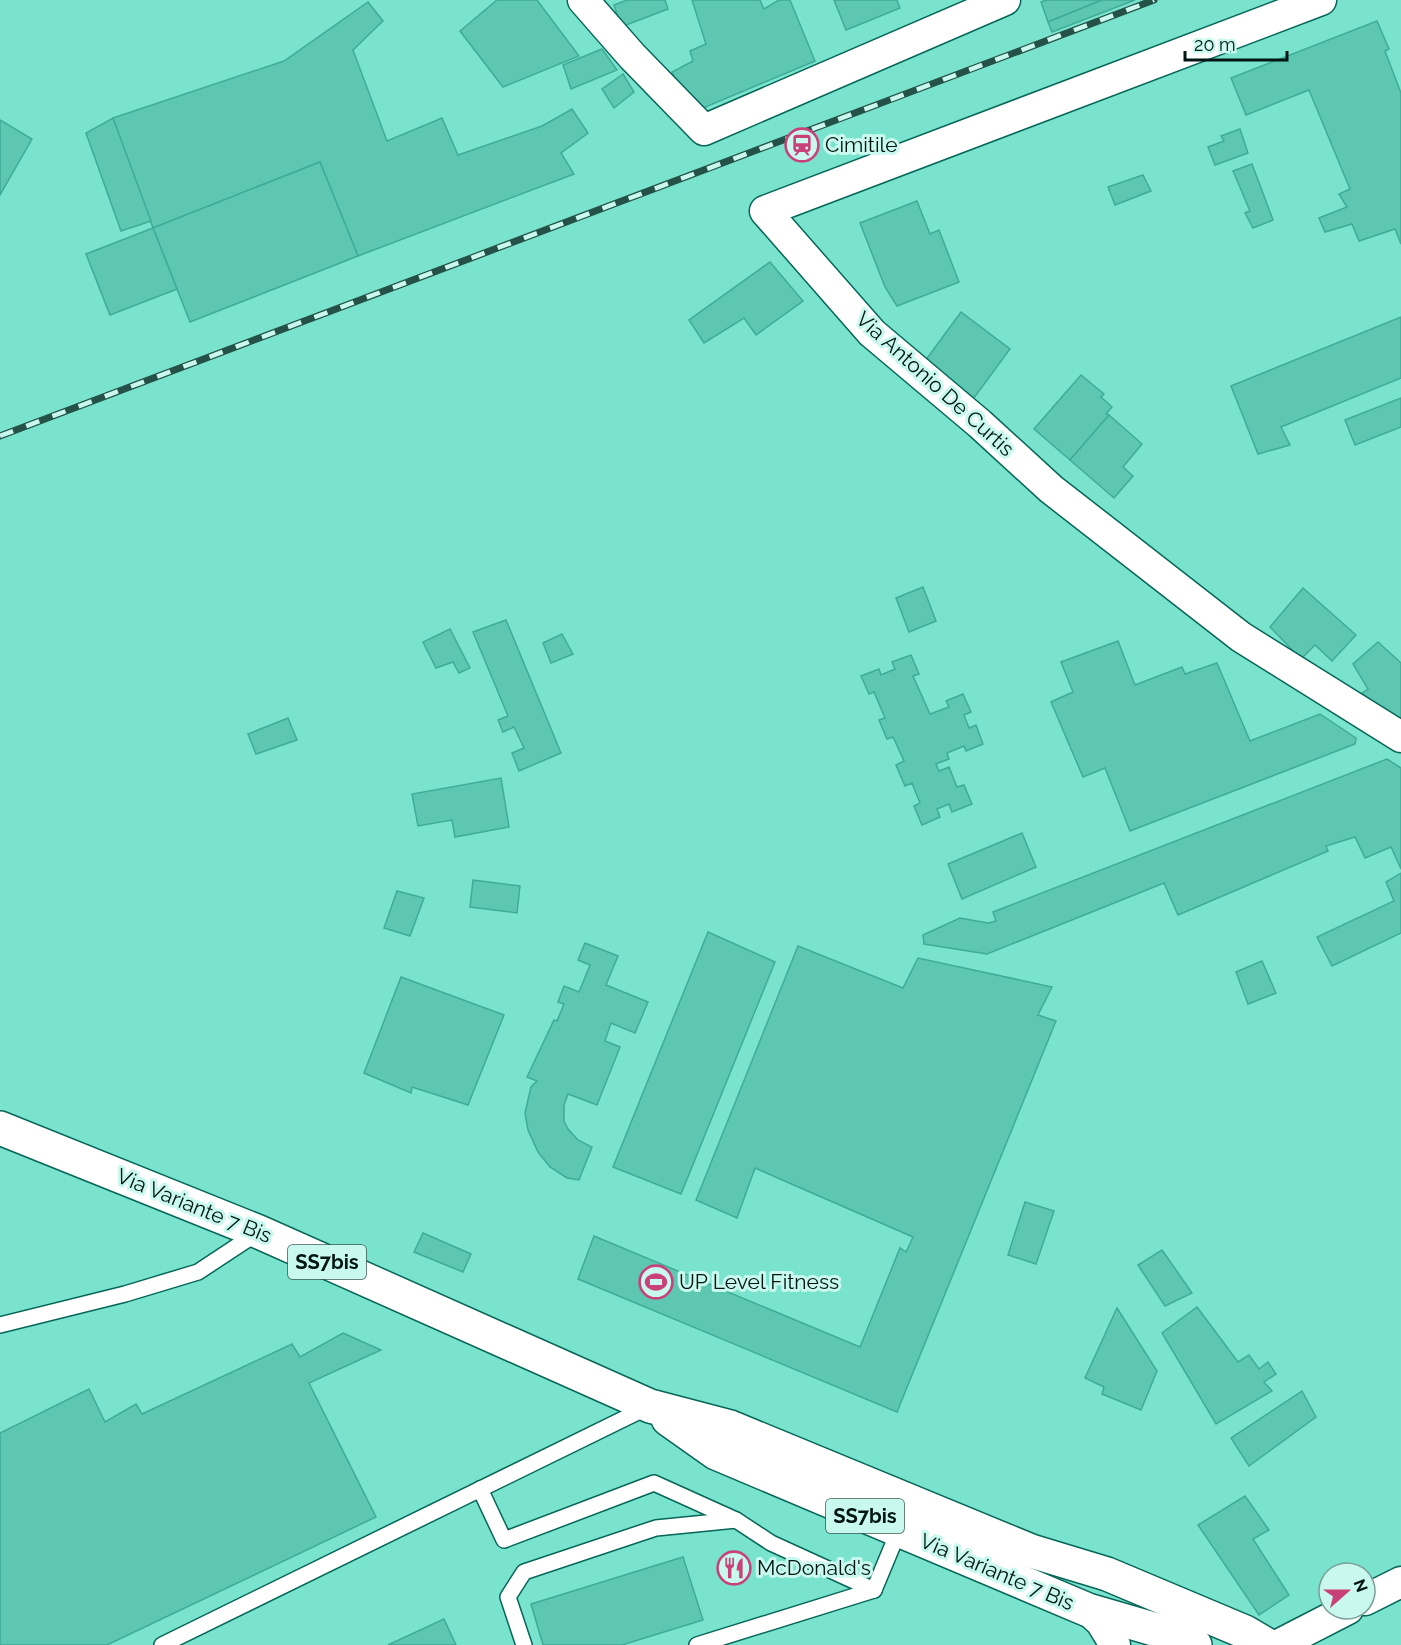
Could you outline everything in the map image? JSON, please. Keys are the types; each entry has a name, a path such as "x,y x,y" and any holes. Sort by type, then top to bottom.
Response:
{"main road":[{"name":"Via Variante 7 Bis","path":"0,1128 259,1232 650,1406 729,1427 1031,1551 1107,1574 1245,1632 1267,1645"},
{"name":"Via Variante 7 Bis","path":"650,1406 716,1453 1088,1610 1161,1638 1195,1645"},
{"name":"Via Variante 7 Bis","path":"1031,1551 1161,1638"}],"street":[{"path":"583,0 632,56 704,130 1005,0"},
{"name":"Via Antonio De Curtis","path":"1321,0 765,211 872,333 980,424 1051,489 1242,637 1401,737"},
{"path":"1377,1594 1401,1582"},
{"path":"1088,1610 1101,1623 1115,1645"},
{"path":"1278,1645 1325,1621"}],"lane":[{"path":"0,1324 125,1294 198,1272 259,1232"},
{"path":"162,1645 650,1406"},
{"path":"480,1490 504,1540 654,1483 736,1520 771,1543 874,1590"},
{"path":"524,1645 508,1597 524,1572 656,1528 736,1520"},
{"path":"874,1590 899,1530"},
{"path":"697,1645 874,1590"}],"building":[{"path":"497,0 537,0 579,56 503,87 460,31"},
{"path":"627,0 665,0 668,9 621,27 614,5"},
{"path":"692,0 760,0 764,9 779,0 790,0 815,61 691,113 672,72 693,61 690,51 706,44"},
{"path":"834,0 897,0 900,8 846,30"},
{"path":"1046,0 1102,0 1048,22 1041,2"},
{"path":"1102,0 1135,0 1052,32 1048,22"},
{"path":"368,2 383,21 353,50 387,141 442,118 458,155 542,126 572,109 588,133 561,153 574,174 358,256 320,162 153,228 113,118 284,61"},
{"path":"1377,21 1389,49 1385,51 1401,93 1401,244 1395,229 1359,241 1352,224 1325,232 1319,218 1347,207 1339,194 1350,189 1309,90 1246,115 1231,78"},
{"path":"602,49 617,70 571,89 563,65"},
{"path":"623,74 634,92 614,108 602,89"},
{"path":"113,118 151,221 121,231 86,133"},
{"path":"0,120 32,139 0,195"},
{"path":"1240,129 1248,153 1215,165 1208,147 1224,141 1221,136"},
{"path":"320,162 358,256 190,322 153,228"},
{"path":"1252,164 1273,220 1253,228 1245,213 1250,211 1233,171"},
{"path":"1143,175 1151,191 1115,205 1108,187"},
{"path":"917,201 930,234 939,230 959,282 897,306 885,287 860,223"},
{"path":"153,228 177,289 110,315 86,254"},
{"path":"770,262 803,301 756,335 744,318 704,343 689,320"},
{"path":"961,312 1010,349 971,402 922,365"},
{"path":"1401,317 1401,378 1281,427 1290,445 1258,454 1231,386"},
{"path":"1081,375 1104,394 1101,397 1112,407 1106,414 1109,415 1070,460 1034,429"},
{"path":"1401,398 1401,427 1355,445 1345,420"},
{"path":"1109,415 1142,444 1123,467 1133,476 1114,498 1070,460"},
{"path":"923,587 936,621 909,632 896,598"},
{"path":"1303,588 1356,635 1332,661 1315,645 1301,659 1270,627"},
{"path":"506,620 561,753 519,771 512,753 524,748 514,727 503,732 498,720 508,716 473,632"},
{"path":"450,629 470,668 459,673 453,662 436,668 423,642"},
{"path":"562,634 573,654 551,663 543,643"},
{"path":"1118,641 1135,685 1182,667 1185,674 1217,663 1250,741 1320,714 1356,738 1355,744 1130,831 1105,768 1083,777 1051,702 1073,692 1061,662"},
{"path":"1378,642 1401,663 1401,725 1399,726 1362,693 1368,689 1353,664"},
{"path":"911,655 919,674 913,676 930,714 949,707 946,701 963,694 971,712 964,715 969,728 976,725 983,744 966,751 964,746 947,753 949,759 936,764 939,771 949,767 957,787 964,785 972,804 952,812 949,804 937,809 940,817 922,825 914,806 920,803 912,783 905,786 896,765 904,761 893,737 887,739 879,720 885,718 874,692 869,694 861,676 879,669 881,675 895,669 892,662"},
{"path":"288,718 297,740 256,754 248,734"},
{"path":"1387,759 1401,768 1401,869 1391,847 1365,858 1355,837 1326,846 1328,851 1178,915 1164,883 987,954 924,944 923,935 960,918 988,923 996,921 993,912"},
{"path":"501,778 509,827 455,837 452,820 418,826 412,794"},
{"path":"1022,833 1036,867 962,899 948,864"},
{"path":"1401,873 1401,933 1332,966 1317,937 1394,901 1386,882"},
{"path":"473,880 520,886 517,913 470,907"},
{"path":"397,891 424,898 410,936 384,928"},
{"path":"708,932 775,962 681,1194 613,1167"},
{"path":"585,943 618,956 606,985 648,1002 635,1033 611,1023 605,1041 620,1047 597,1105 568,1094 564,1105 564,1121 578,1140 592,1147 579,1180 567,1178 550,1167 538,1152 528,1130 525,1113 531,1087 537,1081 527,1077 564,1004 558,1002 564,986 579,992 590,965 578,960"},
{"path":"798,946 903,988 918,958 1052,987 1038,1015 1056,1021 897,1412 578,1279 594,1236 860,1347 900,1248 906,1252 913,1237 755,1168 737,1218 696,1200"},
{"path":"1262,961 1276,993 1248,1004 1236,972"},
{"path":"401,977 504,1015 468,1105 412,1087 411,1093 364,1073"},
{"path":"1025,1202 1054,1211 1036,1264 1008,1255"},
{"path":"423,1233 471,1254 463,1272 414,1252"},
{"path":"1162,1250 1192,1293 1165,1306 1138,1265"},
{"path":"1197,1307 1238,1362 1249,1355 1259,1369 1268,1362 1276,1374 1264,1382 1272,1391 1216,1424 1162,1333"},
{"path":"1117,1308 1157,1371 1141,1410 1102,1394 1104,1387 1085,1378"},
{"path":"343,1333 381,1350 309,1383 376,1517 107,1645 0,1645 0,1433 89,1389 105,1422 136,1404 142,1414 292,1344 300,1357"},
{"path":"1302,1391 1316,1417 1249,1466 1231,1438"},
{"path":"1245,1496 1269,1530 1253,1539 1289,1595 1259,1615 1198,1525"},
{"path":"683,1557 703,1620 622,1645 543,1645 531,1604"},
{"path":"444,1619 456,1645 388,1645"}],"railway":[{"path":"0,436 1154,0"}],"place":[{"name":"Cimitile","path":"802,145"},
{"name":"UP Level Fitness","path":"656,1282"},
{"name":"McDonald's","path":"734,1568"}]}
